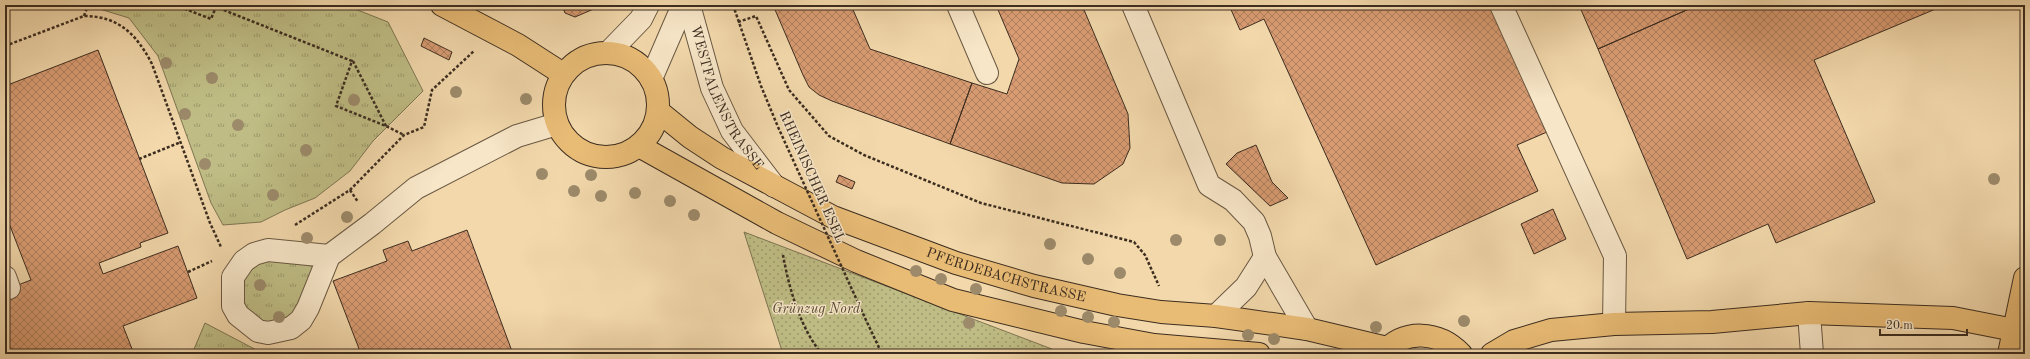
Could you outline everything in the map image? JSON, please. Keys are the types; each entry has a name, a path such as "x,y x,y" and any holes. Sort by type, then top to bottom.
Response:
{"main road":[{"path":"442,5 518,45 563,74"},
{"path":"608,53 625,56 639,66 651,79 658,100 658,111 655,124 648,136 639,146 624,154 614,157 592,156 577,149 565,138 557,124 553,107 555,90 563,74 576,62 591,55 608,53"},
{"name":"PFERDEBACHSTRASSE","path":"658,111 690,137 716,153 833,217 956,263 1034,286 1117,305 1161,312 1216,316 1307,329 1384,351"},
{"path":"639,146 749,208 856,261 954,300 1084,332 1154,346 1259,354"},
{"path":"2009,354 2019,331 2025,278"},
{"path":"1492,354 1514,342 1551,330 1614,324 1712,322 1809,313 1953,318 2019,331"},
{"path":"1384,351 1402,338 1415,335 1432,336 1444,340 1461,354"}],"street":[{"path":"608,53 641,19 648,5"},
{"name":"WESTFALENSTRASSE","path":"651,79 683,5"},
{"name":"WESTFALENSTRASSE","path":"689,5 712,88 732,131 774,186"},
{"path":"958,5 987,73"},
{"path":"1133,5 1209,185 1233,200 1254,222 1260,236 1265,257 1307,329"},
{"path":"1501,5 1615,256 1614,324"},
{"path":"329,256 268,250 234,258 233,306 238,315 258,331 268,333 291,328 301,320 308,308 329,256 372,224 416,188 518,136 557,124"},
{"path":"1216,316 1246,286 1265,257"},
{"path":"1809,313 1812,354"}],"path":[{"path":"84,16 88,5"},
{"path":"175,5 211,19 216,7 352,61 386,126"},
{"name":"RHEINISCHER ESEL","path":"733,5 761,86 778,127 882,354"},
{"path":"5,46 84,16 97,16 120,24 143,47 152,64 210,223 234,258 188,272"},
{"path":"738,22 756,16 789,90 829,136 864,155 981,203 1134,242 1145,255 1154,271 1159,285 1161,312"},
{"path":"290,228 350,190 404,136 424,127 432,90 494,33"},
{"path":"352,61 336,106 386,126 404,136"},
{"path":"139,159 181,142"},
{"path":"777,222 785,265 797,307 813,344 822,354"}],"green space":[{"path":"67,5 345,5 388,22 423,91 373,141 350,171 315,198 285,210 261,222 223,225 211,203 158,56 129,18 90,6"},
{"name":"Grünzug Nord","path":"744,232 1065,354 783,354"},
{"path":"266,258 282,259 315,267 293,319 271,325 253,319 244,307 244,274"},
{"path":"205,323 264,354 192,354"}],"building":[{"path":"562,5 603,5 575,17 565,13"},
{"path":"773,5 851,5 870,49 972,83 950,144 819,95 809,87"},
{"path":"996,5 1082,5 1128,114 1130,148 1123,164 1094,184 1062,183 950,144 972,83 1007,94 1019,59"},
{"path":"1229,5 1490,5 1547,132 1517,145 1538,191 1376,265 1264,19 1240,30"},
{"path":"1579,5 1698,5 1598,49"},
{"path":"1698,5 1939,5 1938,8 1814,60 1875,202 1776,243 1768,224 1687,259 1598,49"},
{"path":"424,38 452,52 449,60 421,46"},
{"path":"98,50 168,233 140,243 141,247 99,263 103,274 178,246 197,298 123,326 134,354 5,354 5,290 31,280 5,213 5,86"},
{"path":"1256,145 1272,182 1288,198 1270,206 1226,164 1237,153"},
{"path":"839,175 855,182 852,189 836,182"},
{"path":"1553,209 1566,239 1534,254 1521,224"},
{"path":"467,230 513,354 361,354 333,281 387,261 383,250 408,241 412,251"}]}
